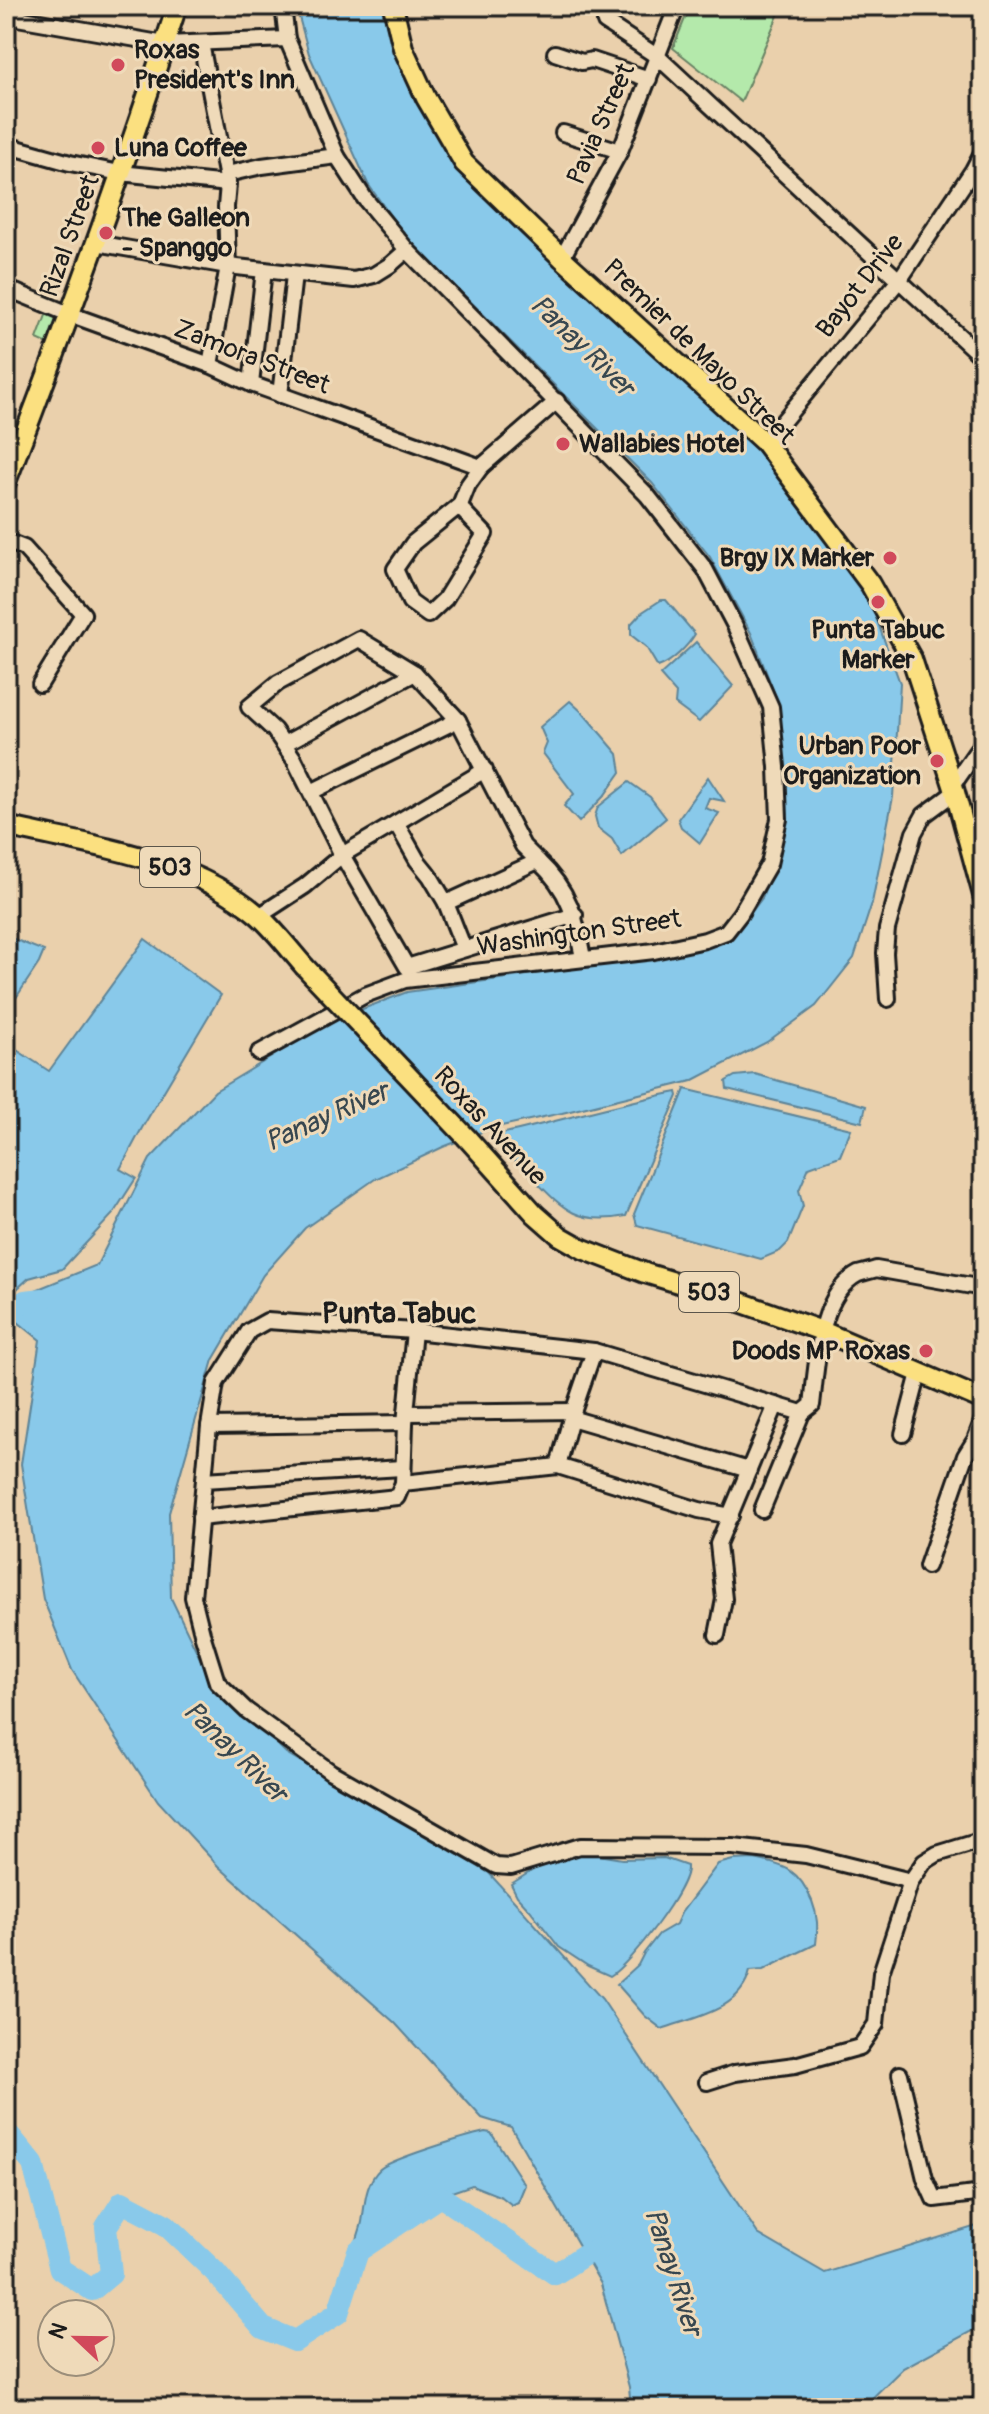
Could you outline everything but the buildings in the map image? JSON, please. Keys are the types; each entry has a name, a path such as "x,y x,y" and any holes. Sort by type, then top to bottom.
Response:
{"main road":[{"name":"Rizal Street","path":"6,482 12,446 34,414 177,6"},
{"name":"Premier de Mayo Street","path":"393,6 403,48 426,98 464,163 562,258 765,443 870,584 912,659 979,866 983,895"},
{"name":"Roxas Avenue","path":"6,826 177,869 218,887 259,916 535,1214 560,1236 583,1249 645,1273 822,1331 983,1400"}],"street":[{"name":"Washington Street","path":"259,1053 365,995 405,980 654,951 726,932 769,864 779,819 771,707 735,626 705,569 647,495 407,250 365,199 337,156 287,39 283,6"},
{"name":"Pavia Street","path":"562,258 620,151 677,6"},
{"path":"6,16 165,44 287,39"},
{"path":"605,22 658,57 983,358"},
{"path":"201,43 228,179 228,266 210,365"},
{"path":"555,53 582,62 592,60 649,79"},
{"path":"563,133 620,151"},
{"path":"6,145 120,173 228,179 262,166 337,156"},
{"name":"Bayot Drive","path":"765,443 900,279 983,151"},
{"path":"96,243 228,266 354,280 374,275 407,250"},
{"path":"251,384 264,270"},
{"path":"280,395 294,275"},
{"name":"Zamora Street","path":"6,288 210,365 280,395 481,467"},
{"path":"460,505 485,534 445,599 428,615 410,602 395,569 413,543 460,505 468,485 481,467 557,401"},
{"path":"6,541 24,548 83,614 40,684"},
{"path":"575,915 407,967 342,855 284,744 249,707 278,683 359,639 415,673 458,720 523,846 555,877 575,915 583,958"},
{"path":"284,744 415,673"},
{"path":"311,792 458,720"},
{"path":"888,999 887,929 914,833 924,815 954,788 983,742"},
{"path":"259,916 305,886 342,855 485,770"},
{"path":"396,823 446,903 464,949"},
{"path":"446,903 538,861"},
{"path":"762,1510 802,1413 812,1405 822,1331 844,1285 859,1274 876,1269 983,1288"},
{"path":"802,1413 594,1351 414,1331 267,1321 249,1331 216,1383 193,1597 217,1682 246,1710 331,1772 496,1866 511,1867 580,1846 733,1847 806,1855 911,1881"},
{"path":"200,1518 397,1497 403,1476 414,1331"},
{"path":"558,1466 594,1351"},
{"path":"903,1434 919,1373"},
{"path":"717,1635 724,1599 718,1544 776,1405"},
{"path":"209,1426 572,1414 749,1470"},
{"path":"927,1566 965,1456 983,1419"},
{"path":"204,1480 403,1476 558,1466 699,1510 731,1516"},
{"path":"707,2082 735,2073 795,2065 860,2047 876,2024 881,1973 911,1881 924,1862 937,1854 983,1840"},
{"path":"900,2074 925,2179 934,2199 983,2193"},
{"path":"973,2408 983,2402"}],"green space":[{"path":"690,6 703,6 715,11 782,6 741,102 673,48"},
{"path":"48,310 59,314 48,344 37,339"}],"water":[{"name":"Panay River","path":"296,6 385,6 386,24 412,87 453,158 776,469 865,588 900,683 893,797 872,903 854,958 816,1006 767,1042 692,1081 492,1128 443,1147 375,1179 305,1228 263,1275 213,1360 169,1513 171,1598 210,1679 286,1753 489,1873 602,1999 758,2234 825,2273 983,2224 983,2325 903,2368 862,2408 631,2408 629,2387 601,2284 511,2127 482,2118 395,2023 218,1866 158,1801 72,1670 43,1599 21,1464 40,1340 13,1318 16,1298 97,1265 150,1159 215,1091 331,1021 407,992 697,951 734,935 762,898 778,849 786,792 779,705 751,633 710,557 652,483 404,235 368,184 309,54"},
{"path":"661,600 666,600 695,634 679,654 658,667 646,647 631,635 631,624"},
{"path":"696,642 733,686 699,722 675,704 676,693 660,675"},
{"path":"570,701 618,754 621,772 604,796 579,822 564,806 574,794 543,753 547,743 540,727"},
{"path":"708,777 724,801 709,798 705,808 719,813 700,843 681,827 678,819"},
{"path":"629,782 650,797 666,818 622,856 612,839 598,828 595,816 598,807"},
{"path":"6,936 44,951 6,1013"},
{"path":"145,939 221,995 120,1169 136,1178 113,1214 62,1269 29,1278 6,1299 6,1043 49,1071"},
{"path":"755,1074 866,1106 862,1122 727,1089 726,1081 735,1076"},
{"path":"685,1089 851,1129 840,1156 809,1167 799,1190 803,1206 788,1243 780,1251 761,1259 637,1225 634,1214"},
{"path":"677,1092 678,1096 626,1216 594,1218 571,1212 551,1197 512,1158 498,1137 505,1133"},
{"path":"566,1855 664,1858 687,1866 679,1890 657,1925 610,1976 559,1947 517,1896 511,1884 552,1858"},
{"path":"754,1859 783,1867 802,1882 815,1912 816,1944 763,1970 750,1971 737,1995 715,2010 662,2029 645,2016 617,1984 638,1965 659,1934 676,1924 718,1864"},
{"path":"485,2132 491,2133 525,2185 518,2202 512,2205 502,2197 472,2185 432,2196 414,2206 401,2220 381,2226 371,2246 358,2251 357,2240 366,2194 380,2169 413,2154"}],"waterway":[{"path":"6,1314 25,1301 43,1299"},
{"path":"6,2137 10,2136 33,2164 60,2269 92,2290 111,2274 106,2227 122,2202 166,2225 214,2271 263,2328 295,2341 338,2313 358,2251 440,2196 555,2274 584,2255 613,2244"}],"place":[{"name":"Roxas President's Inn","path":"118,65"},
{"name":"Luna Coffee","path":"98,148"},
{"name":"The Galleon - Spanggo","path":"106,233"},
{"name":"Wallabies Hotel","path":"563,444"},
{"name":"Brgy IX Marker","path":"890,558"},
{"name":"Punta Tabuc Marker","path":"878,602"},
{"name":"Urban Poor Organization","path":"937,761"},
{"name":"Doods MP Roxas","path":"926,1351"}],"district":[{"name":"Punta Tabuc","path":"399,1313"}]}
